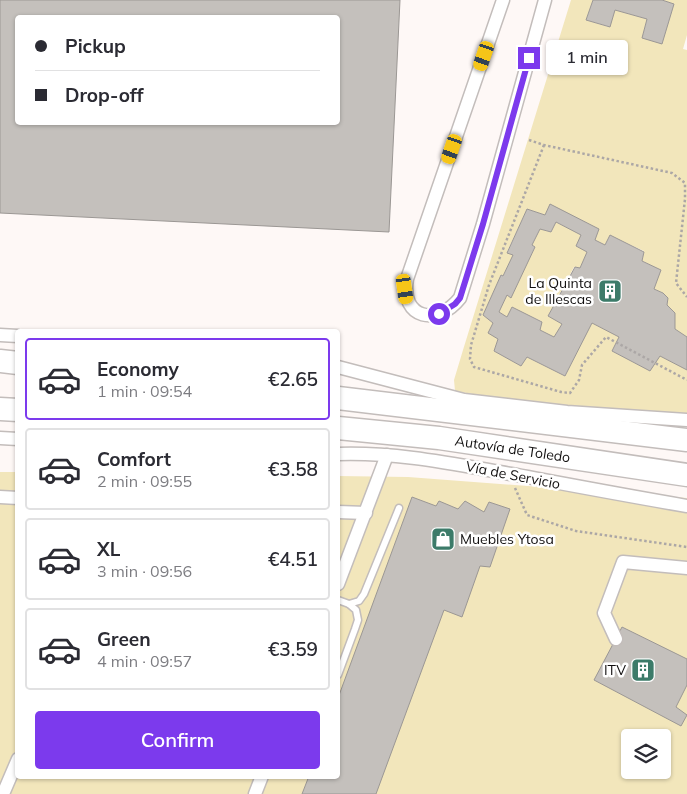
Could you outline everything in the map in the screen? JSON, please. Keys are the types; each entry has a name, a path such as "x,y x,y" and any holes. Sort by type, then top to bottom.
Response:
{"highway":[{"path":"0,362 15,363"},
{"path":"0,374 15,375"},
{"name":"Autovía de Toledo","path":"340,398 687,440"},
{"path":"0,409 15,410"},
{"path":"0,421 15,422"},
{"name":"Autovía de Toledo","path":"340,428 439,438 687,475"}],"street":[{"path":"503,0 407,279 405,289 407,301 420,314 429,316 439,314 455,304 460,298 483,224 546,0"},
{"path":"0,335 15,336"},
{"path":"340,368 464,400 567,412 687,420"},
{"path":"0,438 15,439"},
{"name":"Vía de Servicio","path":"340,454 425,458 687,506"},
{"path":"340,579 387,455"},
{"path":"0,497 15,498"},
{"path":"340,512 366,513"},
{"path":"616,639 604,613 623,562 687,568"},
{"path":"3,794 15,766"},
{"path":"255,794 261,779"}],"lane":[{"path":"349,604 359,601 364,594 399,508"},
{"path":"340,601 349,604 356,610 358,620 340,670"}],"path":[{"path":"529,140 672,173 685,183 676,283 687,296"},
{"path":"544,144 489,285 471,345 470,359 474,367 560,392 570,393 579,380 582,365 606,337 687,380"},
{"path":"509,474 527,515 576,531 687,547"}],"shaded area":[{"path":"571,0 593,0 586,20 609,27 615,10 647,19 642,38 662,43 674,4 662,0 687,0 687,35 683,49 687,50 687,337 675,329 675,313 667,305 668,298 663,293 654,289 661,270 642,261 644,251 610,236 605,245 595,240 599,229 527,209 507,252 513,255 503,276 501,275 483,315 493,323 498,339 494,351 521,366 527,357 565,376 592,323 619,337 612,351 650,371 660,356 687,370 687,417 541,406 455,391 454,380"},
{"path":"556,222 581,235 576,246 587,252 580,268 574,267 548,316 562,324 554,337 540,330 541,321 512,308 507,317 499,312 507,295 511,297 535,247 532,245 540,229 551,232"},
{"path":"0,472 15,472 15,779 340,779 340,476 408,477 687,498 687,794 0,794"}],"building":[{"path":"0,0 400,0 389,232 0,213"},
{"path":"593,0 662,0 674,4 662,44 642,38 647,19 615,10 610,27 586,20"},
{"name":"La Quinta de Illescas","path":"550,204 599,229 595,240 605,245 610,235 644,252 642,261 661,270 654,289 663,293 668,298 667,305 675,313 675,329 687,337 687,370 660,356 650,371 612,351 619,337 592,323 565,376 527,357 521,366 494,351 498,339 488,333 493,323 483,315 501,275 503,276 513,255 507,253 527,209 545,215","holes":["556,222 581,235 576,246 587,252 580,268 575,267 548,316 562,324 554,337 540,330 542,322 512,307 507,317 499,312 507,295 511,298 535,247 532,245 540,229 551,232"]},
{"path":"412,497 436,506 439,501 458,509 465,501 484,512 489,502 510,509 490,567 480,566 462,617 444,610 376,794 302,794 308,779 340,779 340,693"},
{"name":"ITV","path":"622,627 687,659 687,685 676,707 687,715 681,726 594,680"}],"place":[{"name":"La Quinta de Illescas","path":"610,291"},
{"name":"Muebles Ytosa","path":"443,539"},
{"name":"ITV","path":"643,670"}],"route":[{"path":"439,314 455,304 460,298 483,224 529,58"}]}
